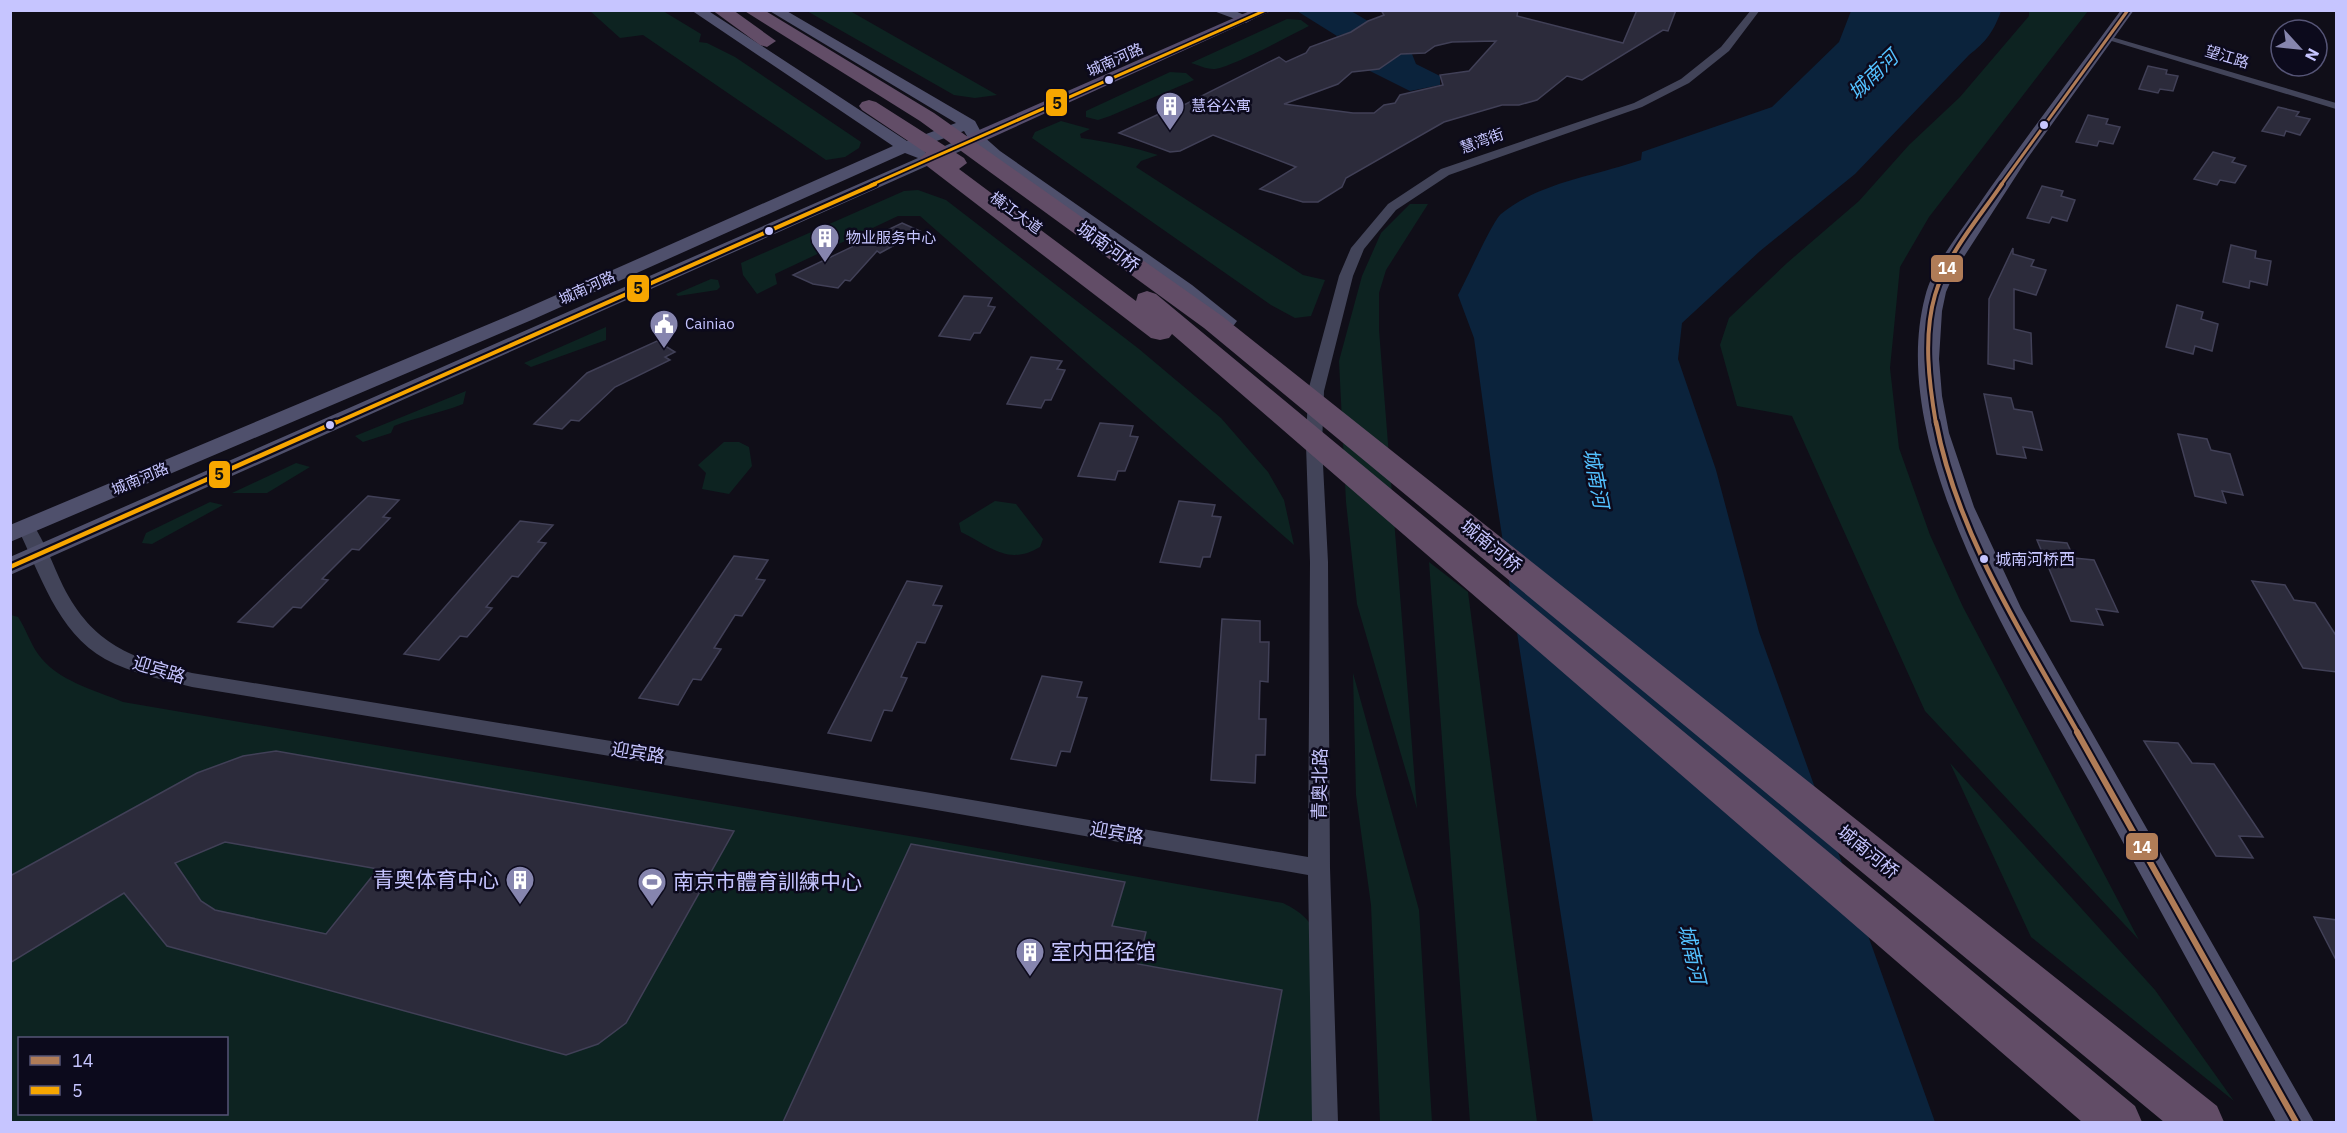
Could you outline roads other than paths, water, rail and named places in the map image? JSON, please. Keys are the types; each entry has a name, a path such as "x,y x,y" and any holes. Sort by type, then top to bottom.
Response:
{"highway":[{"name":"城南河桥","path":"720,10 1024,208 1128,283 2118,1122"},
{"name":"城南河桥","path":"751,10 927,117 1212,322 2200,1122"},
{"path":"972,131 1212,297 1309,372 1382,458"},
{"path":"931,158 1152,325 1249,406 1383,498"}],"main road":[{"name":"城南河路","path":"972,131 1222,11"},
{"name":"城南河路","path":"972,131 1259,13"}],"street":[{"name":"横江大道","path":"697,10 905,147 931,158 981,187 1081,260 1314,445"},
{"name":"横江大道","path":"774,10 972,131 994,155 1185,289 1316,391"},
{"name":"慧湾街","path":"1314,445 1316,391 1350,267 1358,248 1392,207 1445,172 1505,149 1576,128 1638,105 1685,81 1725,49 1756,10"},
{"path":"2128,10 2003,181 1952,260 1935,294 1929,334 1929,372 1935,418 1950,471 1975,543 2008,608 2297,1119"},
{"path":"1222,11 1259,13"},
{"name":"望江路","path":"2109,37 2337,106"},
{"name":"城南河路","path":"19,531 526,315 905,147 972,131"},
{"name":"城南河路","path":"10,567 931,158 972,131"},
{"name":"青奥北路","path":"1314,445 1321,679 1319,868 1326,1122"},
{"name":"迎宾路","path":"19,531 40,554 75,620 89,639 113,654 148,669 192,680 902,796 1319,868"}],"water":[{"path":"1297,11 1351,11 1368,21 1351,32 1337,36"},
{"name":"城南河","path":"1851,11 2001,11 1985,41 1855,174 1760,251 1682,323 1678,359 1716,470 1759,632 1935,1122 1593,1122 1494,484 1474,338 1458,295 1497,219 1516,203 1550,187 1641,160 1642,152 1772,107 1839,42"},
{"path":"1401,54 1412,54 1416,64 1440,76 1440,85 1410,91 1368,70 1379,69"}],"place":[{"name":"慧谷公寓","path":"1170,132"},
{"name":"物业服务中心","path":"825,264"},
{"name":"Cainiao","path":"664,350"},
{"name":"城南河桥西","path":"1984,559"},
{"name":"青奥体育中心","path":"520,906"},
{"name":"南京市體育訓練中心","path":"652,908"},
{"name":"室内田径馆","path":"1030,978"}]}
